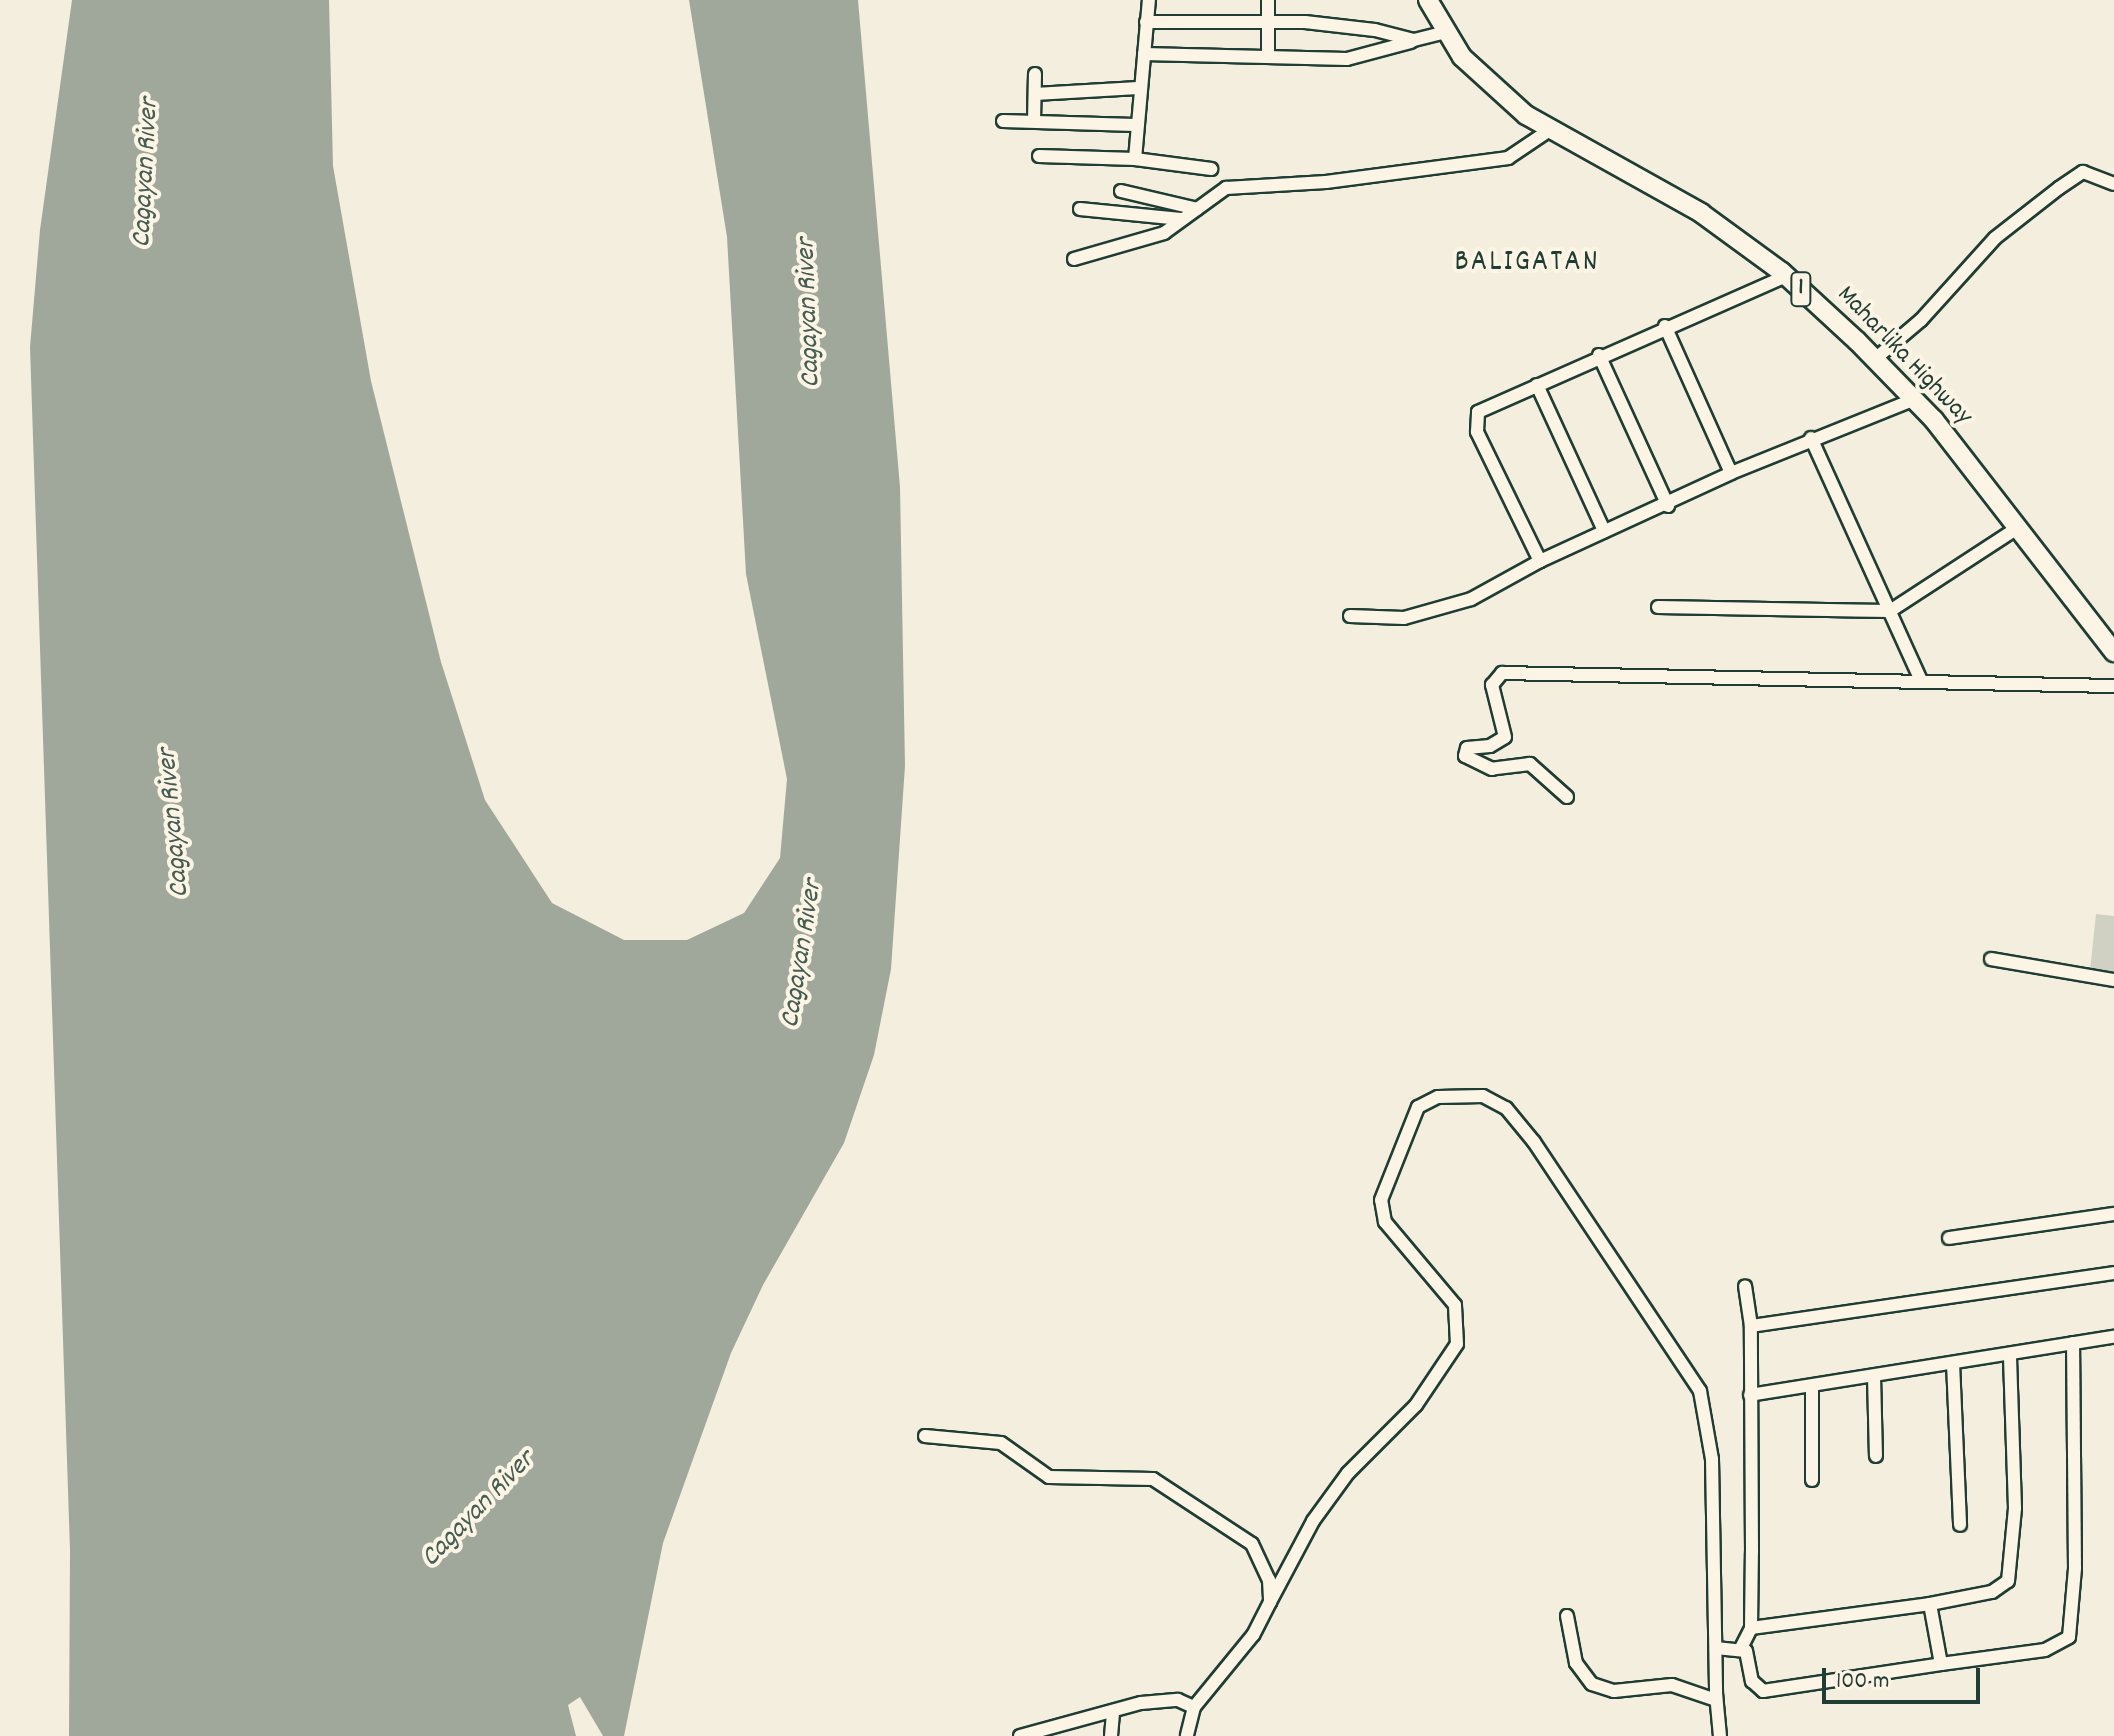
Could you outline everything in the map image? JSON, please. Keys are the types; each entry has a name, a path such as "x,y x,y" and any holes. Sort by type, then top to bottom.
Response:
{"highway":[{"name":"Maharlika Highway","path":"1428,0 1462,57 1548,131 1701,213 1787,276 1875,359 1915,399 2019,527 2114,652"}],"street":[{"path":"1135,159 1138,88 1149,0"},
{"path":"1268,0 1268,55"},
{"path":"1146,22 1268,23 1375,30 1414,40"},
{"path":"1144,54 1364,58 1445,32"},
{"path":"1034,121 1035,74"},
{"path":"1035,94 1138,88"},
{"path":"1003,121 1135,125"},
{"path":"1074,259 1164,233 1181,219 1236,186 1326,182 1508,158 1548,131"},
{"path":"1039,156 1135,159 1211,169"},
{"path":"1875,359 1921,320 1995,238 2059,188 2083,172 2099,174 2114,185"},
{"path":"1121,191 1197,209"},
{"path":"1080,209 1181,219"},
{"path":"1540,561 1475,424 1478,412 1599,355 1787,276"},
{"path":"1665,326 1731,473"},
{"path":"1599,355 1668,506"},
{"path":"1537,385 1604,531"},
{"path":"1350,616 1388,620 1429,613 1471,599 1540,561 1668,506 1731,473 1811,438 1915,399"},
{"path":"1811,438 1921,680"},
{"path":"1658,607 1890,611 2019,527"},
{"path":"1567,797 1530,764 1492,769 1465,756 1465,749 1505,737 1492,685 1496,677 1525,670 1767,681 1921,680 2114,686"},
{"path":"1991,959 2114,980"},
{"path":"1187,1736 1194,1707 1253,1635 1331,1497 1416,1405 1457,1344 1455,1305 1385,1222 1381,1200 1418,1107 1438,1097 1483,1096 1506,1108 1534,1142 1700,1391 1712,1459 1716,1700"},
{"path":"1949,1238 2114,1214"},
{"path":"1751,1326 2114,1273"},
{"path":"1741,1648 1751,1628 1751,1326 1745,1286"},
{"path":"1750,1395 2114,1337"},
{"path":"1716,1648 1741,1648 1749,1655 1752,1681 1763,1691 2045,1650 2069,1637 2075,1568 2073,1343"},
{"path":"1751,1628 1930,1604 1992,1592 2008,1581 2015,1508 2010,1355"},
{"path":"1953,1363 1960,1525"},
{"path":"1874,1376 1876,1456"},
{"path":"1812,1386 1812,1480"},
{"path":"925,1436 1001,1443 1043,1476 1153,1479 1252,1544 1269,1580 1270,1602"},
{"path":"1930,1604 1941,1664"},
{"path":"1567,1616 1576,1663 1592,1684 1614,1691 1672,1685 1716,1700"},
{"path":"1716,1700 1716,1694 1720,1736"},
{"path":"1023,1736 1163,1700 1194,1707"},
{"path":"1111,1736 1113,1711"}],"shaded area":[{"path":"2096,914 2114,916 2114,974 2090,971"}],"water":[{"name":"Cagayan River","path":"72,0 329,0 333,166 371,381 441,662 485,800 552,903 624,940 687,940 744,913 780,858 787,779 746,574 727,237 689,0 858,0 900,487 905,766 891,969 874,1055 844,1143 763,1285 731,1353 663,1543 624,1736 603,1736 580,1697 568,1705 576,1736 69,1736 70,1550 30,347 40,230"}],"district":[{"name":"BALIGATAN","path":"1527,264"}]}
